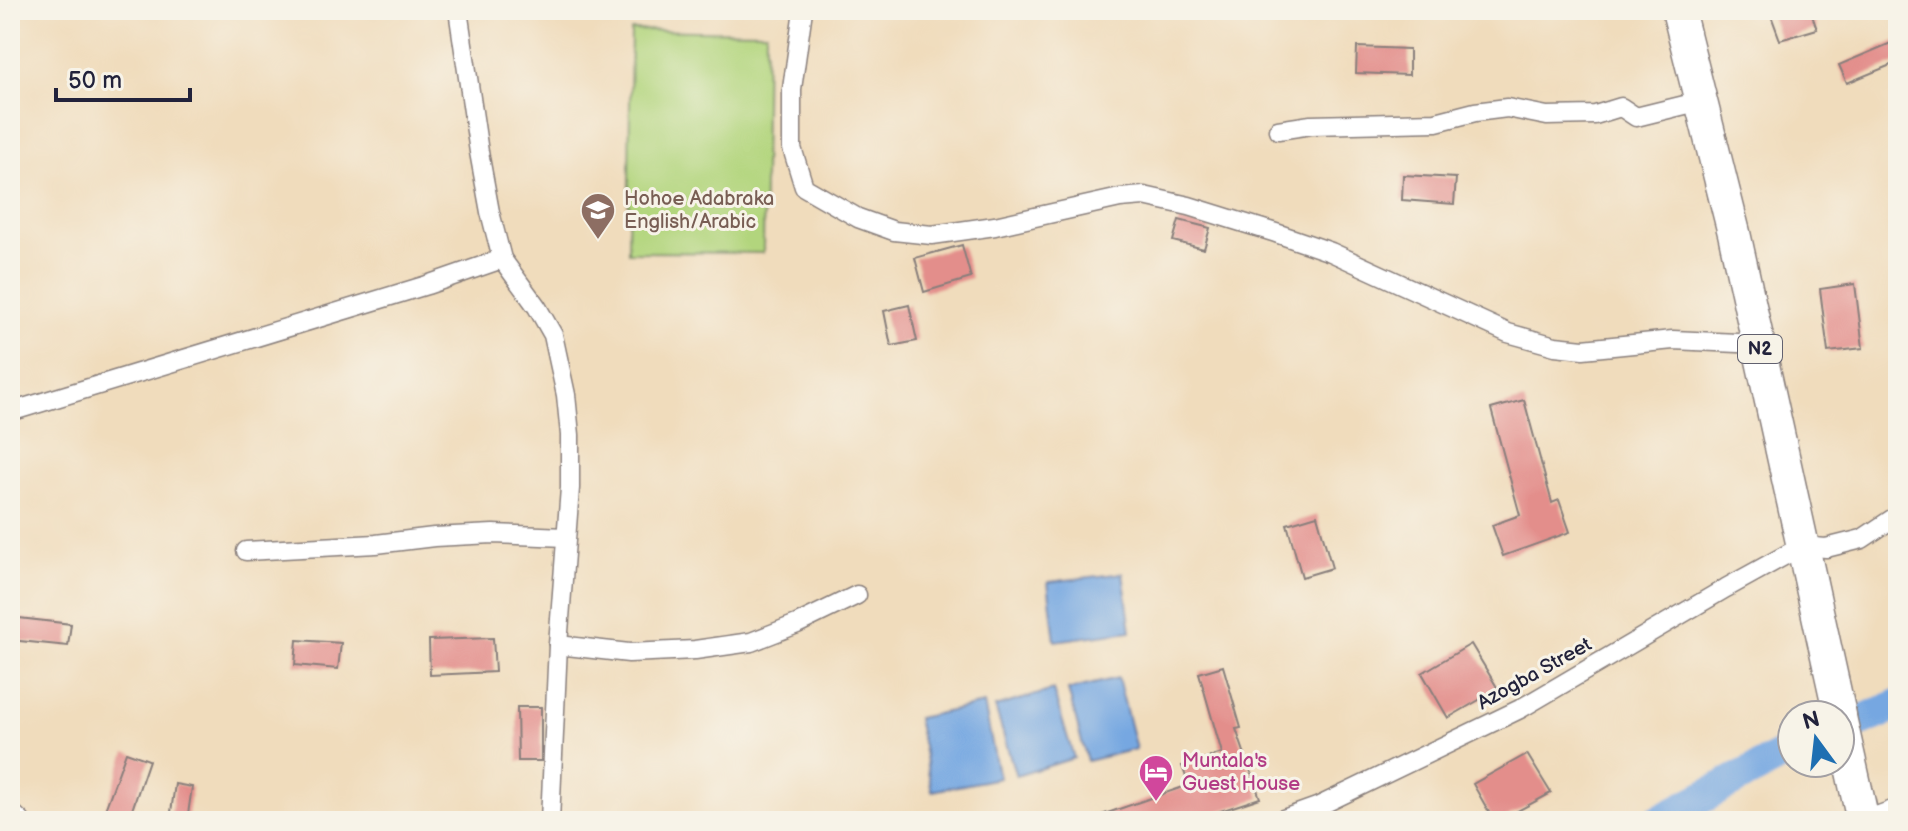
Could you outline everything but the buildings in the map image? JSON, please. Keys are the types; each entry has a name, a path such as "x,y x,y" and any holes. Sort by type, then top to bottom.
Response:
{"highway":[{"name":"N2","path":"1678,10 1734,233 1836,699"},
{"name":"N2","path":"1854,779 1863,821"}],"street":[{"path":"458,10 482,167 502,259 553,335 562,371 570,435 570,488 558,645 550,821"},
{"path":"803,10 792,89 792,148 804,187 858,218 894,231 932,235 995,226 1120,198 1144,196 1189,206 1331,252 1508,333 1555,346 1583,349 1673,340 1759,344"},
{"path":"1278,130 1311,125 1436,122 1507,108 1547,116 1595,115 1621,107 1636,117 1701,101"},
{"path":"10,412 427,285 502,259"},
{"path":"1802,546 1826,548 1862,539 1898,515"},
{"path":"246,551 493,534 565,537"},
{"name":"Azogba Street","path":"1278,821 1317,807 1520,709 1802,546"},
{"path":"558,645 629,653 695,650 751,642 857,595"},
{"path":"1863,821 1898,808"},
{"path":"10,811 21,821"}],"green space":[{"path":"631,30 766,32 763,253 628,252"}],"water":[{"path":"1123,573 1131,631 1055,641 1048,582"},
{"path":"1118,678 1136,749 1087,761 1068,690"},
{"path":"1053,690 1074,758 1016,776 995,707"},
{"path":"984,704 999,778 932,791 917,718"}],"waterway":[{"path":"1856,723 1898,705"},
{"path":"1658,821 1776,758"}],"place":[{"name":"Hohoe Adabraka English/Arabic","path":"598,241"},
{"name":"Muntala's Guest House","path":"1156,803"}]}
